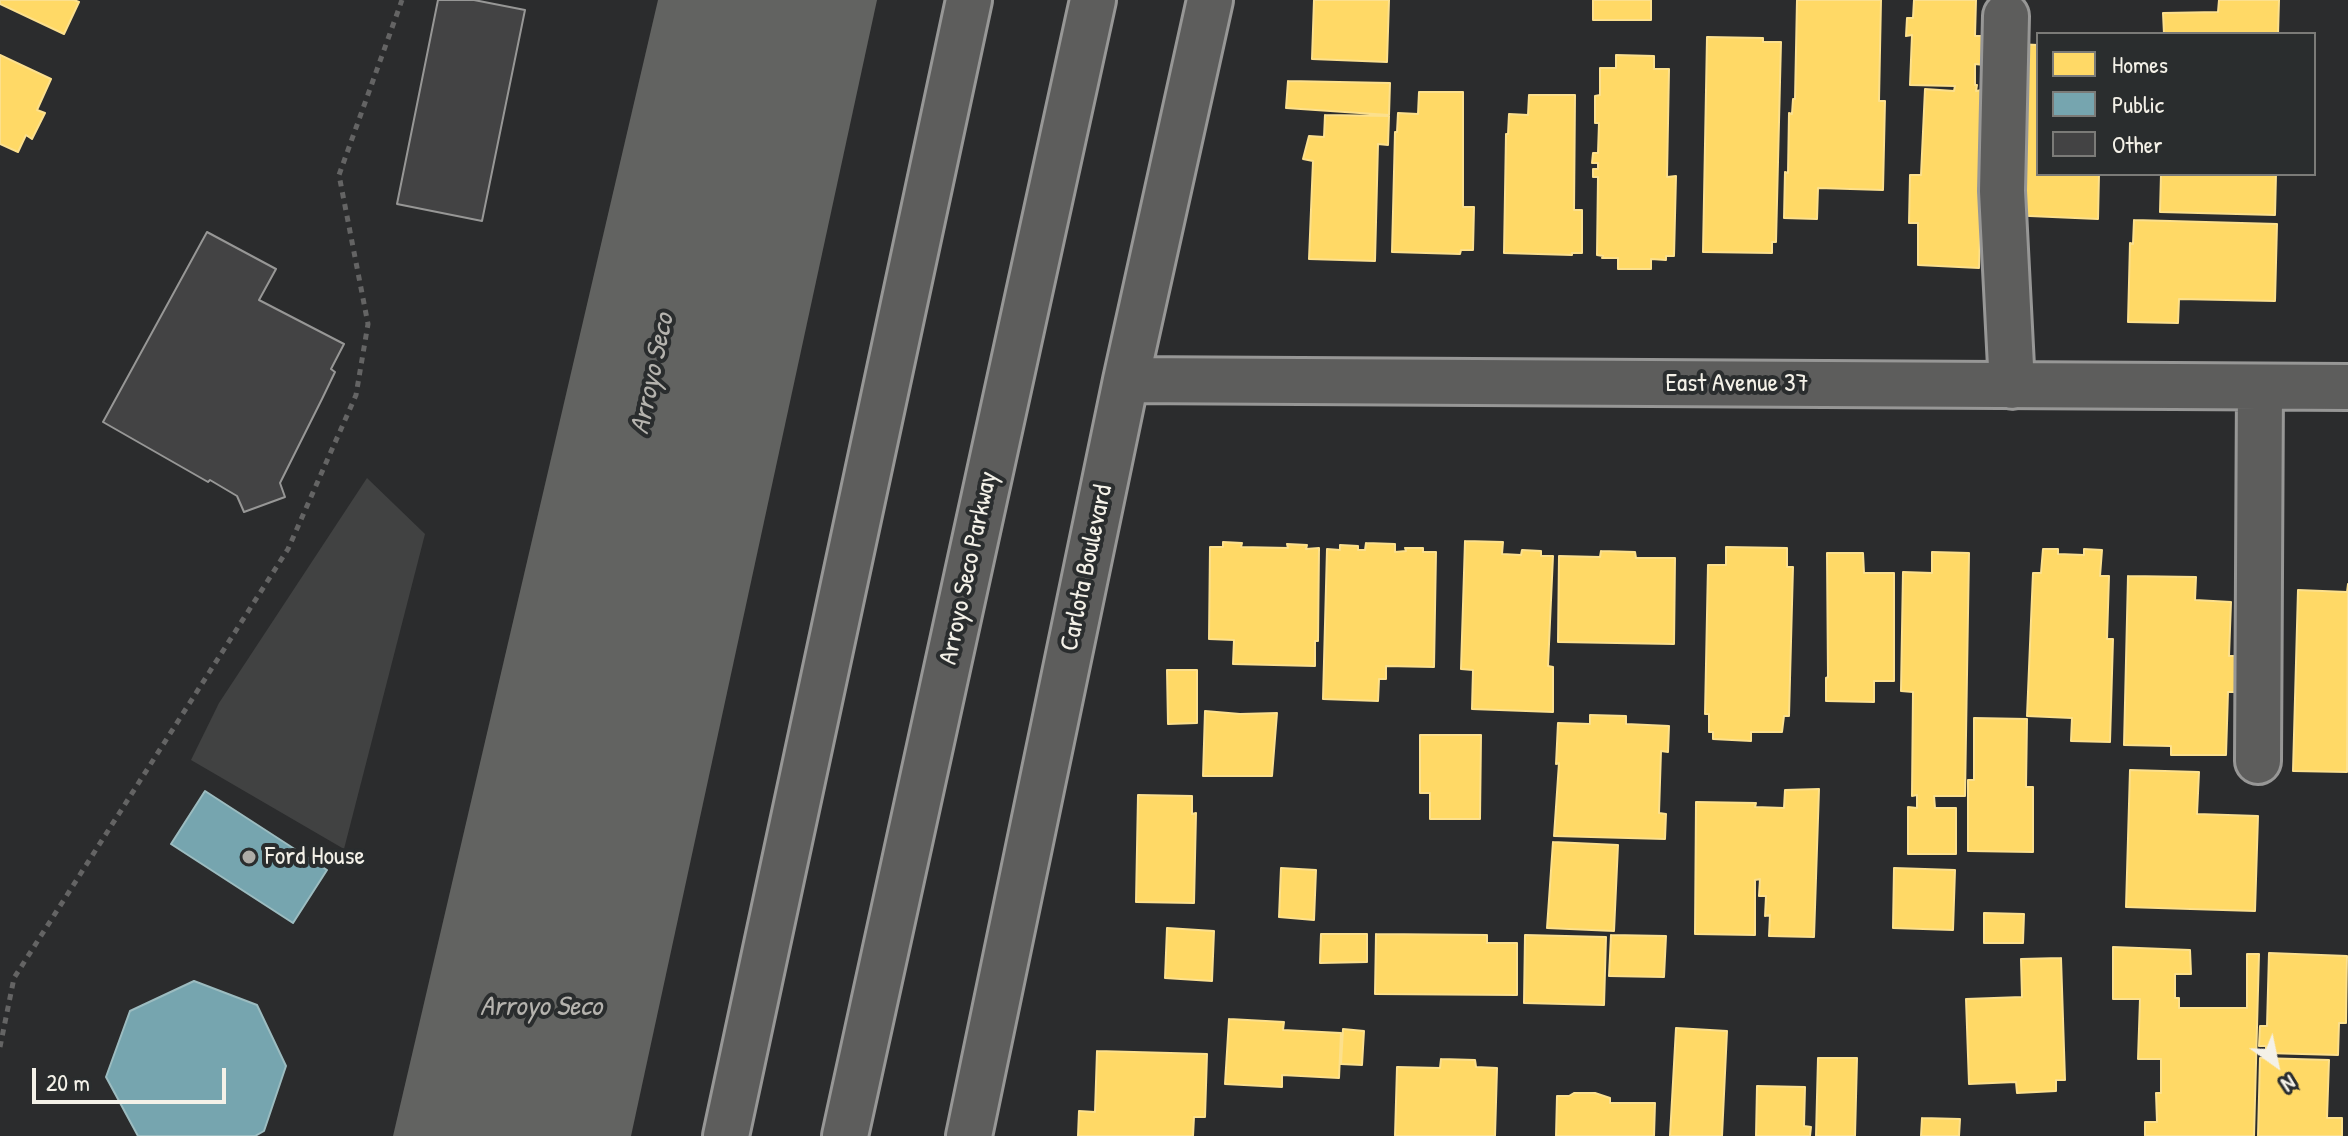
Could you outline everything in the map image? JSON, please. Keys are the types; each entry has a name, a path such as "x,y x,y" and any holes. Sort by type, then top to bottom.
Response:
{"main road":[{"path":"726,1136 969,0"},
{"name":"Arroyo Seco Parkway","path":"845,1136 1093,0"},
{"name":"Carlota Boulevard","path":"969,1136 1126,380 1210,0"},
{"path":"2006,16 2002,191 2012,386"},
{"name":"East Avenue 37","path":"1126,380 2348,387"},
{"path":"2258,761 2260,387"}],"path":[{"path":"0,1047 14,978 288,549 356,395 368,324 339,175 402,0"}],"shaded area":[{"path":"367,478 425,534 344,849 191,760 219,703"}],"water":[{"name":"Arroyo Seco","path":"658,0 877,0 631,1136 393,1136"}],"building: Homes":[{"path":"0,0 79,2 64,34 0,4"},
{"path":"1314,0 1389,0 1387,62 1312,59"},
{"path":"1593,0 1651,0 1651,20 1593,20"},
{"path":"1797,0 1881,0 1879,101 1885,101 1883,190 1818,188 1817,219 1784,218 1789,113 1792,114 1795,99"},
{"path":"1914,0 1976,0 1975,36 1985,36 1984,65 1975,64 1976,91 1982,90 1984,113 1979,268 1918,265 1918,223 1909,223 1910,175 1921,175 1925,89 1954,91 1955,86 1910,85 1912,35 1906,36 1907,18 1913,18"},
{"path":"2219,0 2279,0 2278,32 2164,32 2163,13 2218,12"},
{"path":"1707,37 1763,38 1763,42 1781,42 1776,242 1772,242 1772,253 1703,252"},
{"path":"2016,44 2036,45 2036,176 2099,176 2098,219 2007,215"},
{"path":"0,55 51,79 37,110 45,113 32,139 26,135 18,152 0,144"},
{"path":"1616,55 1654,56 1654,69 1669,69 1667,177 1676,176 1674,256 1666,256 1666,260 1651,259 1651,269 1618,269 1618,258 1597,255 1598,177 1593,177 1593,169 1598,169 1598,163 1592,163 1593,153 1598,153 1599,123 1595,123 1595,96 1600,95 1600,68 1616,68"},
{"path":"1288,81 1390,83 1389,115 1286,108"},
{"path":"1419,92 1463,92 1463,207 1474,207 1473,250 1461,250 1460,254 1392,252 1398,113 1418,114"},
{"path":"1529,95 1575,95 1574,210 1582,210 1582,253 1504,253 1509,114 1528,115"},
{"path":"1325,115 1389,116 1388,145 1378,144 1375,261 1309,259 1313,161 1303,159 1309,136 1324,137"},
{"path":"2161,176 2276,176 2275,215 2160,212"},
{"path":"2134,220 2277,224 2275,301 2179,299 2178,323 2128,322 2130,243 2133,244"},
{"path":"1465,541 1503,542 1502,554 1521,555 1522,550 1541,551 1541,556 1553,556 1548,666 1553,667 1553,712 1472,709 1473,670 1461,669"},
{"path":"1223,542 1242,543 1241,547 1288,548 1287,544 1307,545 1306,549 1319,548 1315,666 1233,664 1234,640 1209,639 1210,547 1223,547"},
{"path":"1366,543 1395,544 1395,552 1406,551 1405,548 1423,548 1423,552 1436,552 1434,667 1386,666 1386,679 1379,679 1378,701 1323,699 1327,549 1340,550 1340,545 1358,546 1358,550 1365,550"},
{"path":"1726,547 1787,548 1787,567 1793,567 1789,716 1784,716 1782,732 1751,732 1751,741 1713,739 1713,732 1709,732 1709,714 1705,714 1708,565 1726,565"},
{"path":"2043,549 2058,549 2058,554 2084,555 2084,549 2102,550 2100,576 2109,576 2107,639 2113,639 2110,742 2071,741 2072,718 2027,716 2033,573 2041,573"},
{"path":"1601,551 1635,552 1636,558 1675,558 1674,644 1558,642 1559,556 1600,557"},
{"path":"1932,552 1969,553 1965,796 1934,796 1935,808 1956,808 1956,854 1908,854 1908,807 1917,808 1917,795 1912,796 1913,692 1901,691 1903,572 1932,573"},
{"path":"1827,553 1863,553 1864,573 1894,573 1894,681 1874,681 1874,702 1826,701"},
{"path":"2128,576 2196,577 2195,600 2231,602 2229,656 2237,656 2236,692 2228,692 2226,755 2171,755 2171,746 2124,745"},
{"path":"2348,584 2347,772 2293,771 2298,590 2347,592"},
{"path":"1167,670 1197,670 1197,723 1168,724"},
{"path":"1205,711 1277,713 1272,776 1203,776"},
{"path":"1590,715 1626,716 1626,724 1669,726 1668,752 1661,751 1659,813 1666,814 1665,839 1554,836 1559,763 1556,764 1558,723 1590,724"},
{"path":"1974,718 2027,719 2026,787 2033,787 2033,852 1968,851 1968,780 1974,780"},
{"path":"1420,735 1481,735 1480,819 1430,819 1430,793 1420,793"},
{"path":"2130,770 2199,772 2197,814 2258,816 2255,911 2126,907"},
{"path":"1819,789 1814,937 1769,936 1770,915 1765,916 1766,896 1759,896 1760,879 1755,880 1755,935 1695,934 1696,802 1756,803 1755,807 1784,808 1785,790"},
{"path":"1138,795 1192,796 1192,814 1196,813 1194,903 1136,902"},
{"path":"1553,842 1618,845 1614,931 1547,928"},
{"path":"1281,868 1316,870 1314,920 1279,917"},
{"path":"1894,868 1955,870 1953,930 1893,928"},
{"path":"1984,913 2024,914 2023,943 1984,943"},
{"path":"1167,928 1214,931 1212,981 1165,978"},
{"path":"1321,934 1367,934 1367,962 1320,963"},
{"path":"1376,934 1487,935 1487,943 1517,943 1517,995 1375,994"},
{"path":"1525,935 1606,937 1604,1005 1524,1003"},
{"path":"1611,935 1666,936 1664,977 1609,976"},
{"path":"2113,947 2190,950 2191,974 2175,974 2175,998 2179,998 2179,1008 2247,1008 2247,954 2259,954 2254,1136 2145,1136 2145,1122 2157,1122 2156,1093 2161,1093 2161,1059 2138,1059 2140,999 2113,999"},
{"path":"2269,953 2347,956 2346,1023 2339,1023 2338,1055 2266,1053 2266,1046 2259,1046 2260,1026 2267,1026"},
{"path":"2061,958 2065,1080 2056,1080 2056,1091 2017,1093 2016,1082 1969,1084 1966,999 2022,997 2021,959"},
{"path":"1229,1019 1284,1022 1283,1030 1341,1033 1339,1078 1282,1075 1282,1087 1225,1084"},
{"path":"1676,1028 1727,1031 1722,1136 1670,1136"},
{"path":"1343,1029 1364,1031 1362,1065 1341,1064"},
{"path":"1097,1051 1207,1054 1205,1117 1194,1117 1193,1136 1078,1136 1079,1111 1095,1112"},
{"path":"1818,1058 1857,1058 1855,1136 1816,1136"},
{"path":"2260,1058 2329,1060 2327,1118 2342,1118 2342,1136 2258,1136"},
{"path":"1441,1059 1475,1060 1476,1067 1497,1068 1495,1136 1395,1136 1397,1067 1440,1068"},
{"path":"1757,1086 1805,1087 1804,1126 1811,1127 1810,1136 1756,1136"},
{"path":"1595,1093 1610,1098 1610,1103 1655,1103 1654,1136 1556,1136 1557,1096"},
{"path":"1922,1118 1960,1119 1959,1136 1921,1136"}],"building: Public":[{"name":"Ford House","path":"205,791 327,870 293,923 171,844"},
{"path":"194,981 257,1005 286,1066 264,1131 255,1136 138,1136 106,1077 130,1011"}],"building: Other":[{"path":"438,0 474,0 525,10 482,221 397,204"},
{"path":"207,232 276,269 259,300 344,344 331,369 335,372 280,483 285,497 244,512 237,496 103,422"}],"place":[{"name":"Ford House","path":"249,857"}]}
